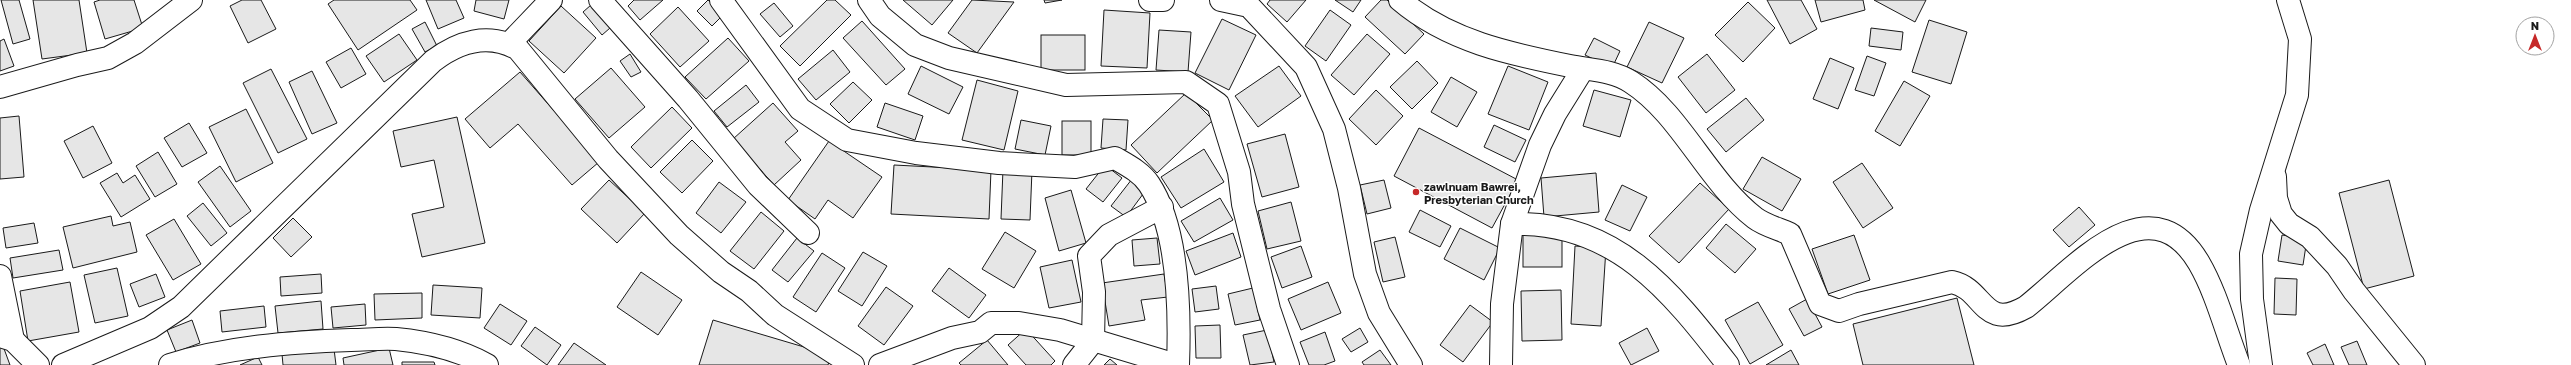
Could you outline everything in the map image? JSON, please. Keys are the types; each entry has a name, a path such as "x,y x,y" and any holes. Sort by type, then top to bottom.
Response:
{"street":[{"path":"0,88 77,65 108,58 135,43 190,0"},
{"path":"509,44 551,0"},
{"path":"600,0 688,99 758,186 808,233"},
{"path":"721,0 800,109 847,140 916,153 999,162 1075,167 1115,158 1136,170 1148,183 1162,207 1180,312 1177,365 1060,330 1019,323 992,323 980,332 952,338 880,365"},
{"path":"869,0 880,16 915,45 949,58 1066,85 1186,82 1218,104 1239,172 1243,204 1269,309 1288,365"},
{"path":"1150,0 1163,0"},
{"path":"1221,0 1250,6 1306,67 1334,129 1350,188 1365,274 1379,313 1411,365"},
{"path":"1400,0 1445,30 1473,42 1514,55 1617,75 1631,82 1670,117 1702,160 1755,218 1790,234 1820,304 1839,311 1859,304 1952,282 1964,285 1988,311 2001,315 2013,315 2026,307 2096,250 2116,237 2146,227 2160,229 2172,234 2187,247 2199,263 2239,365"},
{"path":"2261,365 2252,299 2251,254 2261,210 2275,172 2297,94 2300,39 2288,0"},
{"path":"63,365 150,328 181,307 433,61 449,49 476,40 509,44 518,48 608,159 679,235 716,268 749,291 775,315 846,363"},
{"path":"1502,365 1502,304 1512,224 1540,145 1555,114 1583,69"},
{"path":"2275,172 2276,198 2281,214 2289,224 2310,237 2336,266 2354,291 2414,365"},
{"path":"1074,365 1093,341 1094,292 1089,256 1108,235 1162,207"},
{"path":"1512,224 1561,228 1589,236 1618,250 1644,270 1684,308 1728,365"},
{"path":"0,276 7,338 38,365"},
{"path":"170,365 231,351 315,342 395,339 428,344 472,357 487,365"}],"building":[{"path":"1,0 19,0 30,39 13,44"},
{"path":"33,0 79,0 87,53 42,59"},
{"path":"100,0 134,0 143,28 105,39 94,2"},
{"path":"242,0 261,0 276,29 248,43 230,6"},
{"path":"334,0 410,0 417,10 358,50 328,4"},
{"path":"426,0 456,0 464,18 438,29"},
{"path":"476,0 509,0 504,19 474,11"},
{"path":"634,0 663,0 640,20 628,6"},
{"path":"708,0 724,14 712,26 697,11"},
{"path":"827,0 835,0 851,15 800,66 780,46"},
{"path":"903,0 953,0 932,25"},
{"path":"972,0 1014,2 977,53 948,33"},
{"path":"1044,0 1062,0 1045,3"},
{"path":"1270,0 1306,0 1287,22 1267,4"},
{"path":"1335,0 1361,0 1353,12"},
{"path":"1381,0 1387,0 1424,34 1405,54 1365,17"},
{"path":"1767,0 1801,0 1817,29 1790,44"},
{"path":"1815,0 1863,0 1865,10 1821,22"},
{"path":"1874,0 1926,0 1915,22"},
{"path":"1748,2 1775,28 1743,62 1715,35"},
{"path":"774,3 793,26 780,37 760,14"},
{"path":"591,5 610,28 602,35 583,12"},
{"path":"561,6 596,38 564,73 529,41"},
{"path":"678,7 709,41 680,67 650,34"},
{"path":"1104,10 1150,13 1147,68 1101,66"},
{"path":"1330,10 1351,25 1326,61 1305,46"},
{"path":"1222,19 1256,35 1229,90 1195,73"},
{"path":"1929,20 1967,32 1951,84 1912,72"},
{"path":"862,21 905,69 886,85 843,38"},
{"path":"425,22 437,46 425,52 412,29"},
{"path":"1649,22 1684,38 1662,83 1627,67"},
{"path":"1871,28 1903,32 1901,50 1869,46"},
{"path":"1159,30 1191,32 1188,72 1156,70"},
{"path":"399,34 417,60 384,82 366,56"},
{"path":"1367,34 1390,54 1354,95 1331,75"},
{"path":"1041,35 1085,35 1085,70 1041,70"},
{"path":"728,38 749,61 706,99 685,77"},
{"path":"1594,38 1620,51 1612,68 1585,55"},
{"path":"4,39 14,66 0,71 0,41"},
{"path":"351,48 366,74 341,88 326,62"},
{"path":"833,50 850,72 816,100 798,79"},
{"path":"630,54 641,72 631,77 620,61"},
{"path":"1707,54 1735,90 1706,113 1678,77"},
{"path":"1867,56 1886,63 1874,96 1855,90"},
{"path":"1830,58 1854,68 1838,109 1813,99"},
{"path":"1417,61 1438,83 1412,109 1390,87"},
{"path":"921,66 963,87 949,114 908,94"},
{"path":"1279,66 1301,96 1258,127 1235,96"},
{"path":"1508,66 1548,82 1529,130 1488,114"},
{"path":"611,68 645,107 609,138 575,99"},
{"path":"271,69 307,139 278,153 243,83"},
{"path":"312,71 337,123 312,134 289,82"},
{"path":"520,72 599,162 572,185 518,124 490,148 465,119"},
{"path":"1451,77 1477,92 1457,127 1431,112"},
{"path":"977,80 1018,91 1004,150 962,140"},
{"path":"1904,81 1930,96 1900,146 1875,131"},
{"path":"853,82 872,100 849,123 830,104"},
{"path":"746,85 759,102 727,127 714,111"},
{"path":"1376,90 1403,116 1376,145 1349,119"},
{"path":"1594,90 1631,100 1620,137 1583,126"},
{"path":"1186,93 1213,120 1157,173 1131,145"},
{"path":"1746,98 1764,120 1726,152 1707,129"},
{"path":"773,103 798,131 785,142 801,160 774,185 733,139"},
{"path":"885,103 923,116 915,140 877,127"},
{"path":"672,107 692,128 651,168 631,147"},
{"path":"246,109 273,163 236,182 209,127"},
{"path":"19,116 24,177 0,179 0,118"},
{"path":"457,117 485,243 422,257 412,214 444,207 434,160 401,167 393,131"},
{"path":"1103,119 1128,120 1126,150 1101,148"},
{"path":"1021,120 1051,126 1045,155 1015,149"},
{"path":"1062,121 1091,121 1091,155 1062,155"},
{"path":"189,123 207,153 182,167 164,138"},
{"path":"1494,125 1526,140 1515,162 1484,147"},
{"path":"93,126 112,163 83,178 64,141"},
{"path":"1419,128 1518,180 1492,228 1394,176"},
{"path":"1285,134 1299,187 1262,197 1247,144"},
{"path":"692,140 713,161 682,193 660,172"},
{"path":"829,141 882,177 853,218 828,200 815,219 788,200"},
{"path":"1204,149 1224,182 1181,208 1161,177"},
{"path":"158,152 177,184 155,197 136,166"},
{"path":"1762,157 1801,179 1782,211 1743,189"},
{"path":"1862,163 1893,208 1863,228 1833,182"},
{"path":"894,165 991,170 989,219 891,214"},
{"path":"1105,165 1122,178 1103,202 1086,189"},
{"path":"220,166 251,211 230,227 198,182"},
{"path":"1003,169 1032,170 1030,220 1001,219"},
{"path":"117,173 123,183 135,175 150,199 121,217 100,183"},
{"path":"1596,173 1599,212 1544,217 1541,178"},
{"path":"1132,179 1146,190 1126,217 1111,206"},
{"path":"609,180 645,213 617,243 581,209"},
{"path":"1384,180 1391,208 1367,214 1360,185"},
{"path":"2389,180 2414,276 2364,289 2339,193"},
{"path":"719,182 746,202 721,233 696,213"},
{"path":"1700,183 1729,209 1679,263 1649,236"},
{"path":"1622,185 1647,197 1630,231 1605,220"},
{"path":"1071,190 1086,243 1059,251 1045,198"},
{"path":"1220,198 1233,220 1194,242 1181,221"},
{"path":"1291,202 1301,241 1267,249 1258,211"},
{"path":"203,203 227,233 211,246 187,216"},
{"path":"2079,207 2095,225 2069,247 2053,230"},
{"path":"1420,210 1451,226 1440,247 1409,232"},
{"path":"761,212 784,231 754,269 730,251"},
{"path":"111,216 113,226 130,222 137,252 73,268 63,227"},
{"path":"293,218 312,237 291,257 273,238"},
{"path":"174,219 201,264 173,280 146,235"},
{"path":"34,223 38,243 6,248 3,228"},
{"path":"1726,224 1756,249 1735,273 1706,248"},
{"path":"1460,228 1500,248 1484,280 1444,259"},
{"path":"1005,232 1036,251 1014,288 982,269"},
{"path":"1233,233 1241,257 1195,275 1186,251"},
{"path":"1523,235 1562,235 1562,267 1523,267"},
{"path":"1854,235 1870,280 1828,294 1812,249"},
{"path":"2282,235 2307,239 2303,265 2278,261"},
{"path":"1395,237 1405,277 1383,282 1374,242"},
{"path":"797,238 814,251 788,282 772,270"},
{"path":"1157,238 1160,264 1134,266 1132,240"},
{"path":"1301,246 1312,277 1282,288 1271,257"},
{"path":"1575,246 1606,248 1601,326 1571,324"},
{"path":"59,250 63,270 13,278 10,258"},
{"path":"863,252 887,266 862,306 838,291"},
{"path":"822,253 845,268 816,312 793,297"},
{"path":"1072,260 1081,302 1049,308 1040,267"},
{"path":"117,268 128,316 95,323 84,275"},
{"path":"949,268 986,295 969,318 932,291"},
{"path":"641,272 682,300 658,335 617,307"},
{"path":"156,274 165,297 139,307 130,284"},
{"path":"321,274 322,293 281,296 280,277"},
{"path":"1164,274 1168,297 1141,300 1145,320 1109,326 1102,283"},
{"path":"2275,278 2297,279 2296,315 2274,314"},
{"path":"70,282 79,332 28,341 20,291"},
{"path":"1328,282 1341,313 1301,330 1288,299"},
{"path":"433,285 482,288 480,318 431,315"},
{"path":"1216,286 1219,309 1195,312 1192,289"},
{"path":"886,287 913,306 884,345 858,326"},
{"path":"1253,288 1260,320 1235,325 1228,294"},
{"path":"1561,290 1562,340 1522,341 1521,291"},
{"path":"422,293 422,318 375,320 374,294"},
{"path":"1957,298 1974,365 1863,365 1853,324"},
{"path":"1807,299 1822,327 1804,336 1789,309"},
{"path":"321,301 323,329 278,333 275,306"},
{"path":"1758,302 1783,345 1750,364 1725,320"},
{"path":"365,304 366,325 333,328 331,307"},
{"path":"500,304 527,321 511,345 484,328"},
{"path":"1470,305 1493,322 1463,362 1440,345"},
{"path":"264,306 266,327 222,332 220,311"},
{"path":"192,320 200,343 176,352 167,330"},
{"path":"713,320 831,355 828,365 699,365"},
{"path":"1220,325 1221,358 1196,358 1195,326"},
{"path":"535,327 561,345 547,365 521,346"},
{"path":"1360,328 1368,342 1351,352 1342,339"},
{"path":"1647,328 1659,351 1631,365 1619,343"},
{"path":"1026,329 1055,361 1051,365 1026,365 1008,345"},
{"path":"1267,330 1274,362 1250,365 1243,335"},
{"path":"1325,332 1335,361 1324,365 1309,365 1300,342"},
{"path":"987,340 1008,365 961,365 959,363"},
{"path":"2357,341 2367,365 2349,365 2341,347"},
{"path":"574,343 606,365 558,365"},
{"path":"2325,344 2334,365 2313,365 2307,353"},
{"path":"3,346 10,365 0,365 0,347"},
{"path":"389,348 393,365 344,365 343,358"},
{"path":"334,349 336,365 283,365 282,354"},
{"path":"1380,350 1391,365 1364,365 1362,362"},
{"path":"1791,350 1799,365 1766,365"},
{"path":"258,357 262,365 240,365"},
{"path":"1110,359 1117,365 1104,365"},
{"path":"402,362 434,362 435,365 402,365"}],"place":[{"name":"zawlnuam Bawrei, Presbyterian Church","path":"1416,192"}]}
